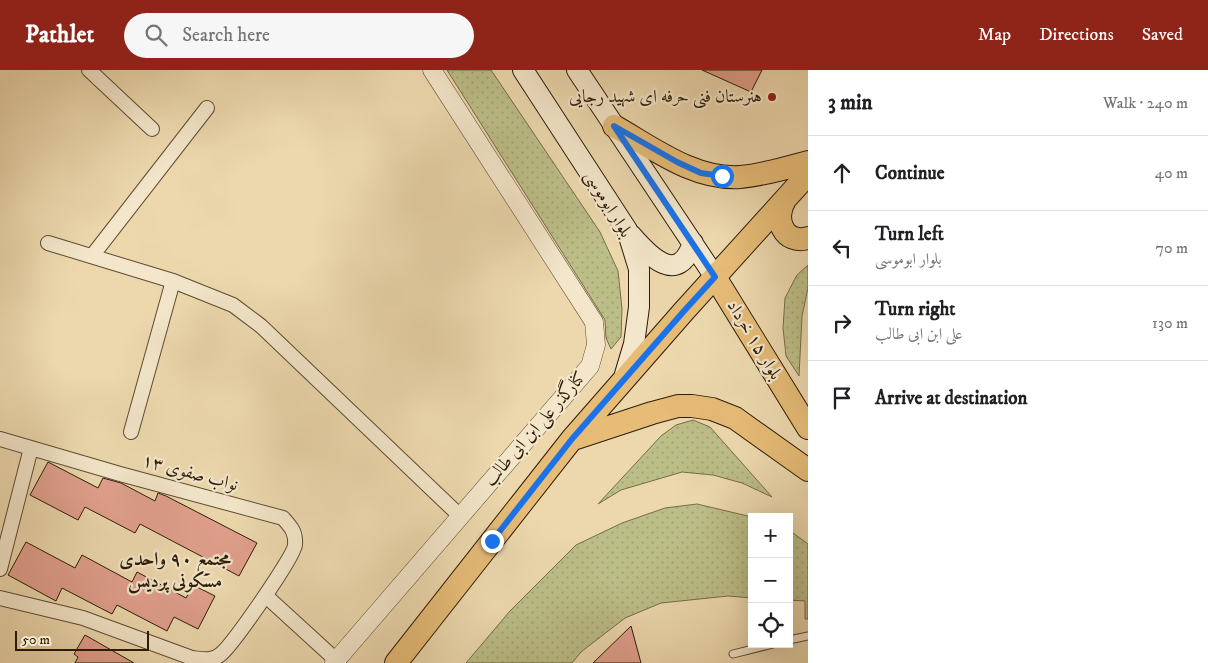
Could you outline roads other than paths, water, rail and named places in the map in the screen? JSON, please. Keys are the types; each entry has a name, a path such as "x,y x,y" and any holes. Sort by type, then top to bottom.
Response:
{"main road":[{"name":"بلوار ابوموسی","path":"523,70 627,230 640,269 639,307 634,344 622,382"},
{"path":"577,70 715,277"},
{"path":"614,126 677,162 701,173 740,177 808,162"},
{"path":"808,174 781,206 779,214 783,230 789,235 796,238 808,238"},
{"path":"396,663 572,439 715,277 786,200"},
{"path":"627,230 647,254 660,263 676,264 688,256 692,243"},
{"name":"بلوار ۱۵ خرداد","path":"715,277 808,428"},
{"path":"572,439 678,406 712,408 735,418 808,470"}],"street":[{"path":"88,70 152,129"},
{"name":"کنارگذر علی ابن ابی طالب","path":"335,662 590,366 596,346 594,322 432,70"},
{"path":"92,256 207,108"},
{"path":"48,243 173,281 233,305 260,326 460,516"},
{"path":"131,432 173,281"},
{"name":"نواب صفوی ۱۳","path":"0,439 283,518 294,530 295,547 266,596 221,655 208,660 192,658 83,618 0,598"},
{"path":"0,570 31,448"},
{"path":"266,596 335,662"}],"lane":[{"path":"793,639 808,636"},
{"path":"733,654 757,648"}],"place":[{"name":"هنرستان فنی حرفه ای شهید رجایی","path":"772,97"}],"district":[{"name":"مجتمع ٩٠ واحدی مسکونی پردیس","path":"175,570"}]}
